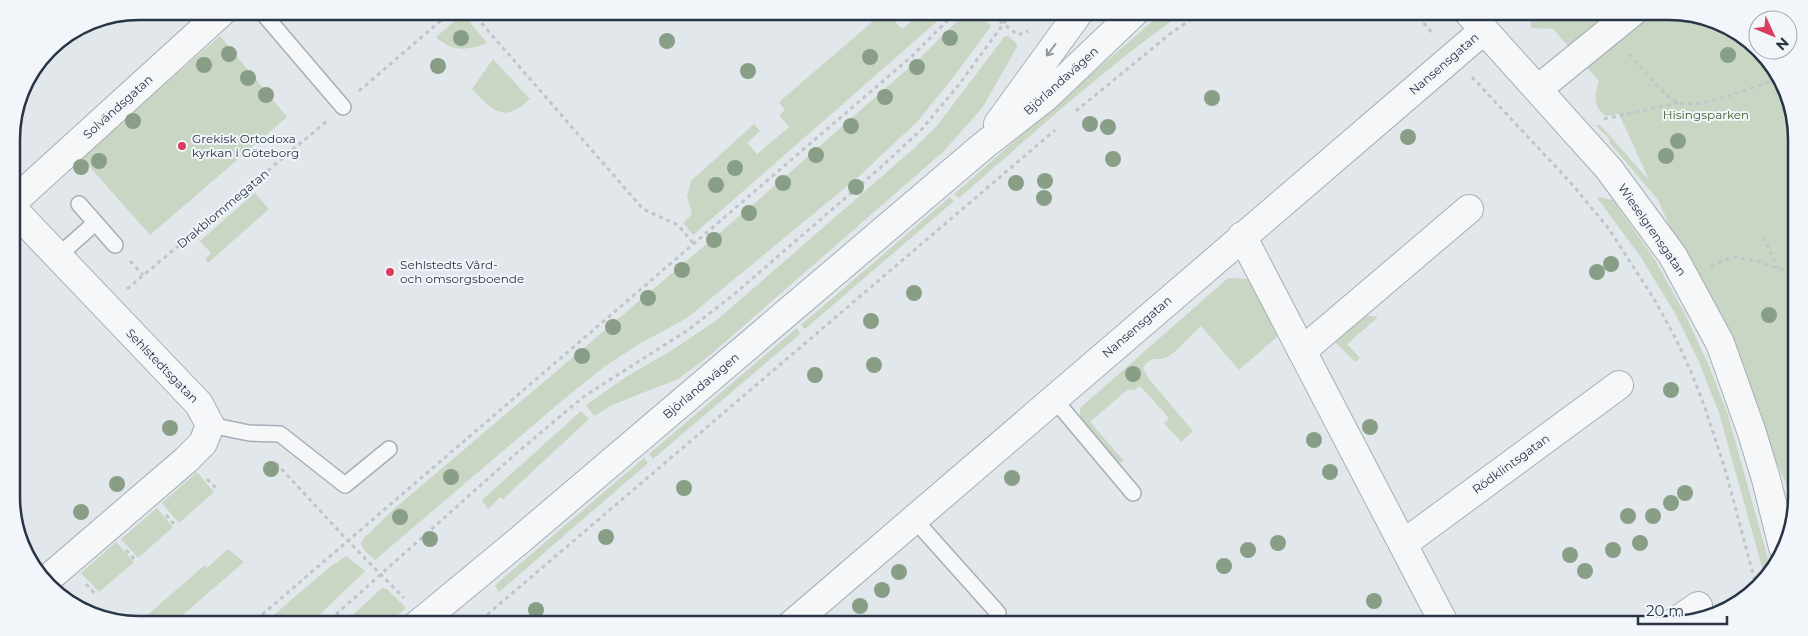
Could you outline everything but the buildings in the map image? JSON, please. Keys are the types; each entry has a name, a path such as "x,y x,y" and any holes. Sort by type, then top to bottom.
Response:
{"street":[{"name":"Solvändsgatan","path":"20,196 213,20"},
{"name":"Björlandavägen","path":"983,146 1074,20"},
{"name":"Björlandavägen","path":"427,616 521,539 983,146 1047,96 1127,20"},
{"name":"Nansensgatan","path":"801,616 1454,56 1475,20"},
{"name":"Wieselgrensgatan","path":"1475,20 1609,170 1673,256 1720,343 1737,388 1766,479 1781,538"},
{"path":"1538,89 1623,20"},
{"path":"1302,351 1469,209"},
{"name":"Sehlstedtsgatan","path":"20,216 199,404 210,425"},
{"path":"1242,236 1441,616"},
{"name":"Rödklintsgatan","path":"1403,544 1619,385"},
{"path":"51,576 186,460 203,442 210,425"},
{"path":"1685,615 1698,606"}],"lane":[{"path":"270,20 343,107"},
{"path":"79,204 115,245"},
{"path":"58,256 96,223"},
{"path":"1054,400 1133,494"},
{"path":"210,425 249,433 280,434 345,485 389,450"},
{"path":"914,519 998,613"}],"path":[{"name":"Drakblommegatan","path":"106,307 343,107 442,20"},
{"path":"479,20 643,209 678,225 694,244"},
{"path":"260,616 911,56 948,20"},
{"path":"998,20 1018,35 1028,31"},
{"path":"334,616 583,397 688,330 725,301 880,168 922,129 957,87 1006,20"},
{"path":"1075,113 1163,39 1190,20"},
{"path":"1421,20 1570,183 1609,229 1654,299 1680,347 1705,408 1725,470 1754,579"},
{"path":"1626,51 1661,89 1679,103 1700,104 1772,80"},
{"path":"486,616 1060,126"},
{"path":"1763,237 1778,268"},
{"path":"1704,268 1733,258 1757,261 1788,272"},
{"path":"249,433 417,616"}],"green space":[{"path":"456,20 468,20 487,43 473,48 460,49 442,42 436,37"},
{"path":"875,20 894,20 902,29 912,20 939,20 693,235 683,223 692,214 687,197 691,181 754,124 760,131 747,143 757,154 789,127 779,115 785,110 779,102"},
{"path":"958,20 985,20 991,26 917,122 857,178 687,318 641,343 605,366 375,560 365,551 361,544 364,538 394,509 763,196 922,56"},
{"path":"1154,20 1173,20 1098,78 959,198 954,194"},
{"name":"Hisingsparken","path":"1534,20 1669,20 1692,22 1714,29 1741,45 1748,51 1748,60 1757,60 1772,80 1784,108 1788,139 1788,488 1658,200 1609,142 1610,139 1595,125 1600,125 1649,180 1619,114 1606,116 1599,109 1596,91 1599,81 1553,29 1531,28 1531,22"},
{"path":"220,36 287,117 150,235 81,157"},
{"path":"1005,36 1008,36 1017,44 1017,47 982,108 944,151 709,356 678,379 612,405 594,416 586,405 626,377 672,350 717,320 911,151 936,127"},
{"path":"493,59 530,99 513,111 499,112 472,89"},
{"path":"255,193 269,209 208,263 205,259 211,253 200,241"},
{"path":"950,197 954,201 805,329 801,325"},
{"path":"1598,197 1613,200 1655,260 1685,314 1709,366 1727,412 1769,562 1763,569 1719,413 1699,362 1675,313 1640,256"},
{"path":"1228,278 1249,279 1279,335 1239,370 1201,326 1171,355 1149,361 1143,368 1149,379 1193,431 1181,442 1164,423 1169,418 1140,386 1134,390 1127,390 1090,422 1124,461 1117,464 1080,421 1080,408"},
{"path":"1363,315 1378,317 1347,344 1360,358 1355,362 1335,342"},
{"path":"797,328 800,334 653,459 649,454"},
{"path":"581,411 589,419 503,499 500,497 488,509 482,500"},
{"path":"644,458 648,463 499,592 495,586 501,580"},
{"path":"197,472 214,492 179,523 162,503"},
{"path":"157,508 173,527 138,558 121,539"},
{"path":"116,542 134,562 99,592 81,573"},
{"path":"228,549 244,562 181,616 146,616 205,565 207,568"},
{"path":"346,556 365,571 318,616 273,616 330,567"},
{"path":"382,588 387,589 406,608 397,616 352,616"}],"place":[{"name":"Grekisk Ortodoxa kyrkan i Göteborg","path":"182,146"},
{"name":"Sehlstedts Vård- och omsorgsboende","path":"390,272"}]}
